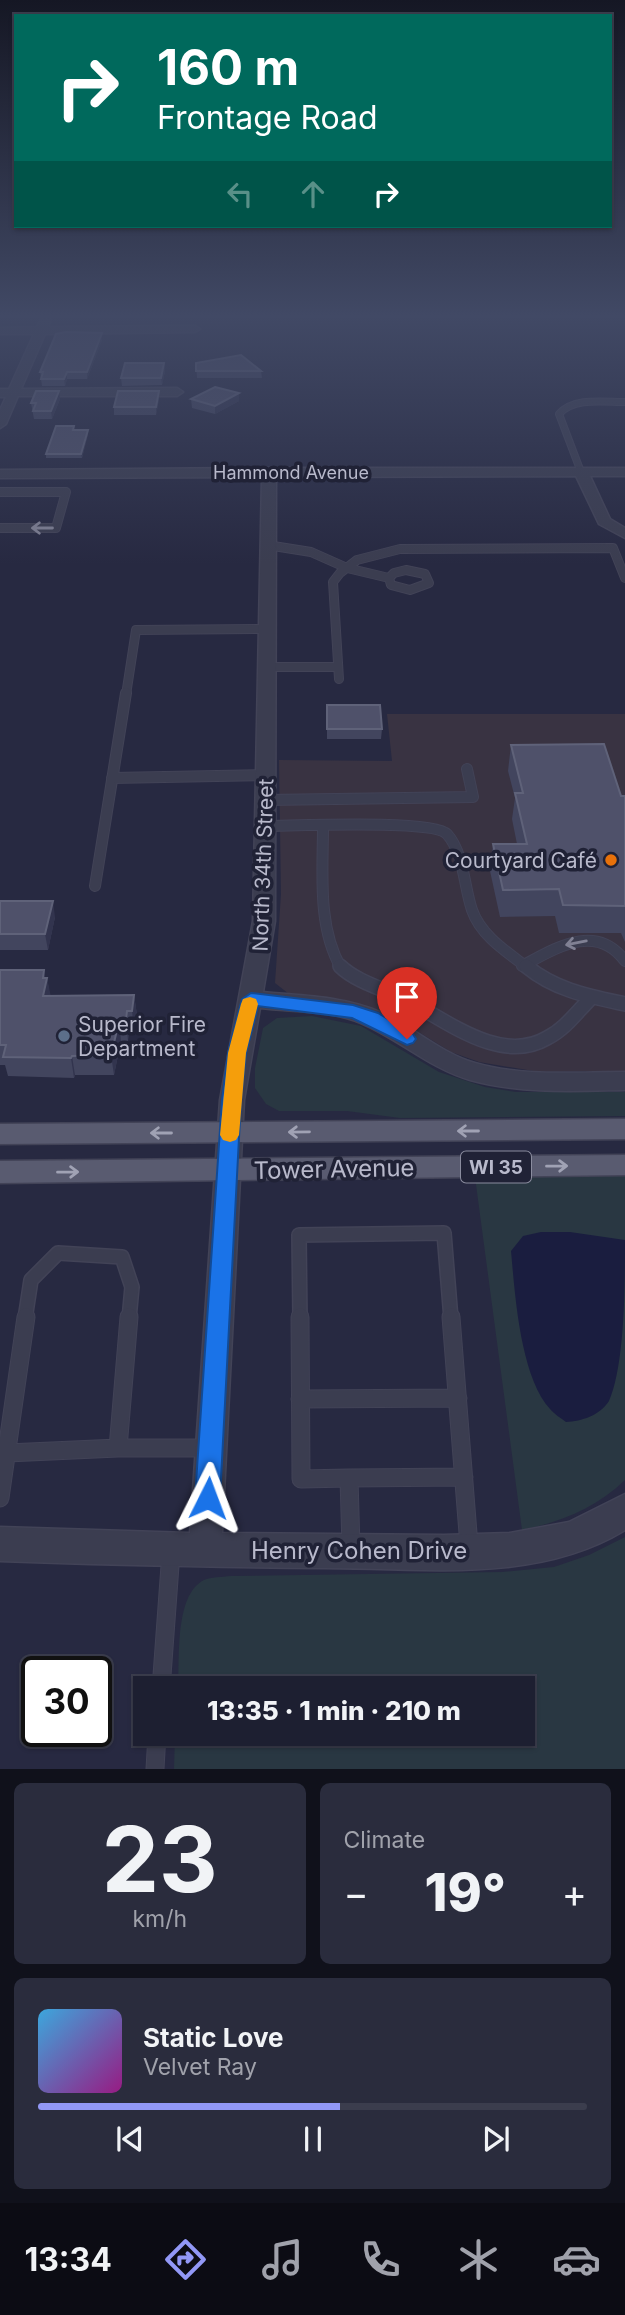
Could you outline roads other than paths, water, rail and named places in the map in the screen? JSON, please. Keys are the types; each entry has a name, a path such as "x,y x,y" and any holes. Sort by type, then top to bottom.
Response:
{"main road":[{"name":"Tower Avenue","path":"0,1134 625,1129"},
{"name":"Tower Avenue","path":"0,1172 625,1165"}],"street":[{"path":"0,424 5,400"},
{"name":"North 34th Street","path":"205,1549 237,1053 261,952 264,921 270,472"},
{"path":"581,472 604,521 625,534"},
{"name":"Hammond Avenue","path":"0,474 625,472"},
{"path":"251,999 353,1012 380,1023 436,1057 490,1076 531,1082 625,1081"},
{"name":"Henry Cohen Drive","path":"0,1544 470,1551 534,1547 566,1539 615,1518 625,1510"}],"lane":[{"path":"581,472 559,414 566,406 585,402 625,402"},
{"path":"0,492 66,492 56,528 0,528"},
{"path":"267,545 311,552 347,568 388,578 396,587 408,590 422,588 430,580 425,574 406,570 394,573 388,578"},
{"path":"339,679 333,582 337,574 363,557 397,549 613,548 625,578"},
{"path":"95,886 136,630 268,629"},
{"path":"267,667 338,667"},
{"path":"266,800 473,797 467,769"},
{"path":"112,778 266,775"},
{"path":"323,825 328,932 335,961 342,969 471,1036 496,1042 522,1044 541,1041 591,998"},
{"path":"265,826 431,827 444,831 463,866 470,905 479,925 522,966 544,981 591,998 625,1004"},
{"path":"522,966 568,944 584,941 606,942 614,946 625,961"},
{"path":"464,1477 301,1479 299,1235 444,1233 458,1398 470,1551"},
{"path":"0,1498 31,1280 58,1252 122,1257 132,1287 118,1448"},
{"path":"300,1399 458,1398"},
{"path":"7,1453 118,1448 210,1448"},
{"path":"349,1478 351,1551"},
{"path":"161,1676 171,1548"},
{"path":"155,1769 156,1746"}],"water":[{"path":"541,1232 570,1232 625,1240 623,1323 614,1386 609,1401 595,1414 566,1422 552,1411 532,1376 521,1334 515,1289 511,1251 523,1236"}],"place":[{"name":"Courtyard Café","path":"611,860"},
{"name":"Superior Fire Department","path":"64,1036"}]}
